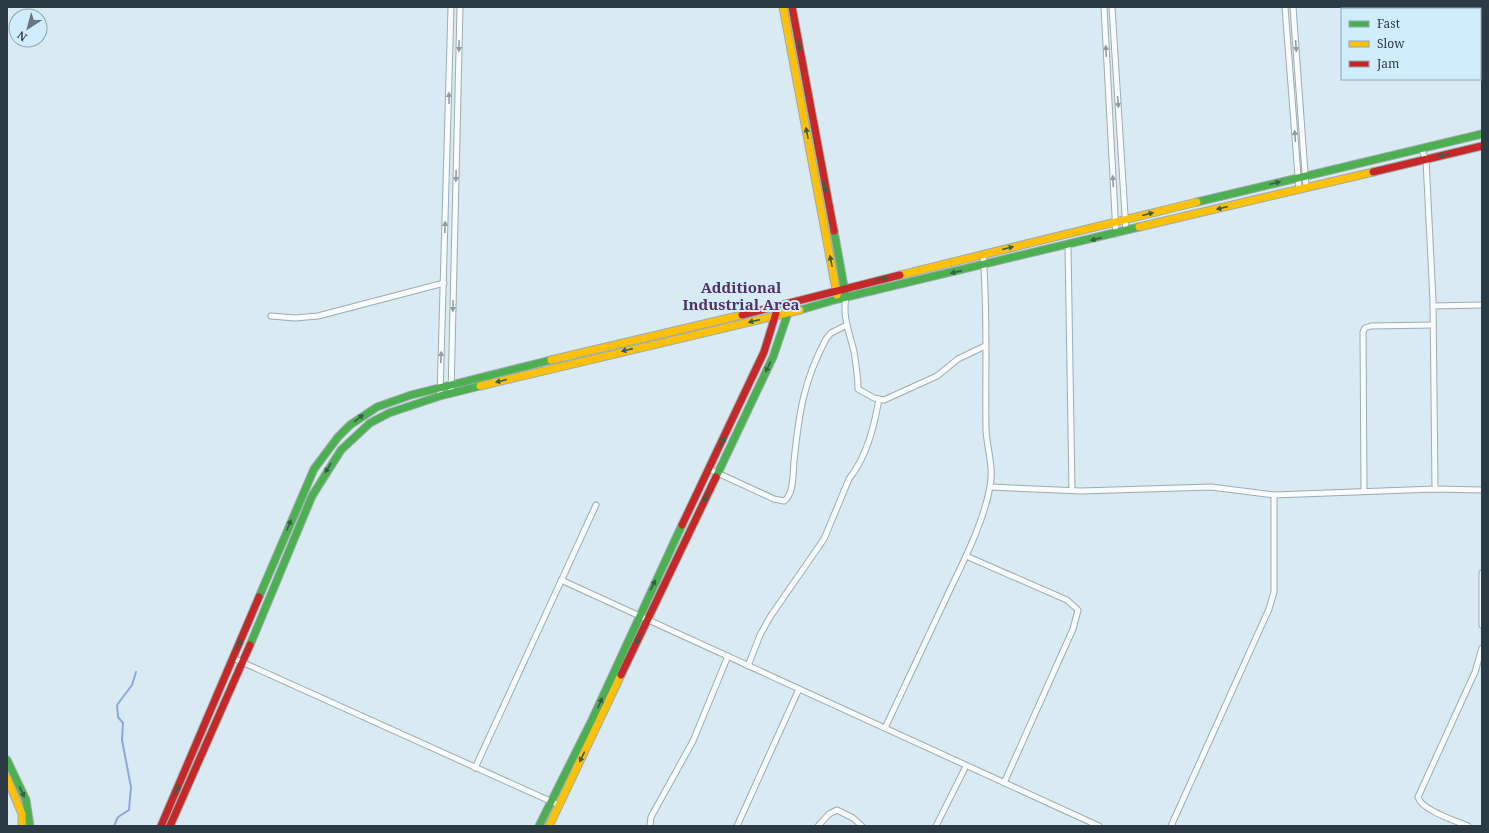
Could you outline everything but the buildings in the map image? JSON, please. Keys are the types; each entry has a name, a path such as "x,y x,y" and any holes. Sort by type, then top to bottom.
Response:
{"street":[{"path":"440,396 451,7"},
{"path":"451,394 460,7"},
{"path":"783,7 836,290 838,299 844,308"},
{"path":"792,7 846,298 844,308 857,372 858,389 874,398 884,400 937,376 958,359 985,346"},
{"path":"1104,7 1116,234"},
{"path":"1112,7 1126,232"},
{"path":"1285,7 1303,188"},
{"path":"1293,7 1302,176"},
{"path":"450,28 460,28"},
{"path":"161,826 302,493 325,451 342,433 375,408 396,398 441,386 790,304 836,290 983,255 1115,221 1126,220 1302,176 1482,134"},
{"path":"170,826 243,662 312,496 336,457 356,435 381,416 440,396 788,314 838,299 984,266 1482,146"},
{"path":"1421,148 1426,160 1434,306 1435,489"},
{"path":"1068,246 1072,490"},
{"path":"885,728 966,556 990,488 992,470 986,432 986,287 983,255"},
{"path":"271,316 295,318 318,316 444,283"},
{"path":"549,826 773,357 790,304"},
{"path":"1434,306 1482,305"},
{"path":"539,826 592,720 639,616 764,352 778,306"},
{"path":"709,469 774,499 784,502 787,500 791,487 799,417 804,391 826,339 831,333 847,325"},
{"path":"1364,491 1363,332 1365,328 1371,326 1433,325"},
{"path":"748,666 760,635 770,617 824,539 849,479 855,471 871,436 879,399"},
{"path":"990,488 1072,490 1211,486 1274,495 1435,489 1482,490"},
{"path":"1171,826 1270,609 1274,592 1274,495"},
{"path":"475,768 560,580 596,505"},
{"path":"966,556 1067,600 1078,610 1073,629 1004,783"},
{"path":"1482,573 1482,625"},
{"path":"560,580 1099,826"},
{"path":"1468,826 1425,807 1419,801 1418,797 1475,672 1482,648"},
{"path":"650,826 651,817 693,741 728,656"},
{"path":"233,658 559,805"},
{"path":"737,826 799,689"},
{"path":"7,760 26,799 30,813 30,826"},
{"path":"936,826 966,766"},
{"path":"7,778 22,814 22,826"},
{"path":"818,826 829,814 837,810 853,818 862,826"}],"waterway":[{"path":"114,826 118,817 129,810 131,787 122,740 123,723 118,717 117,705 132,685 136,672"}],"traffic: fast":[{"path":"1197,202 1482,134"},
{"path":"800,310 838,299 1139,227"},
{"path":"834,231 845,292"},
{"path":"716,477 773,357 789,310"},
{"path":"259,597 314,469 338,437 350,425 377,407 411,395 551,360"},
{"path":"250,645 312,496 341,450 370,423 389,413 440,396 480,386"},
{"path":"539,826 592,720 682,525"},
{"path":"7,760 26,800 30,826"}],"traffic: slow":[{"path":"783,7 837,295"},
{"path":"1139,227 1373,172"},
{"path":"900,275 1197,202"},
{"path":"480,386 800,310"},
{"path":"551,360 742,315"},
{"path":"549,826 621,675"},
{"path":"7,778 22,814 22,826"}],"traffic: jam":[{"path":"792,7 834,231"},
{"path":"1373,172 1482,146"},
{"path":"742,315 900,275"},
{"path":"682,525 764,352 776,313"},
{"path":"621,675 716,477"},
{"path":"161,826 259,597"},
{"path":"170,826 250,645"}],"district":[{"name":"Additional Industrial Area","path":"741,296"}]}
